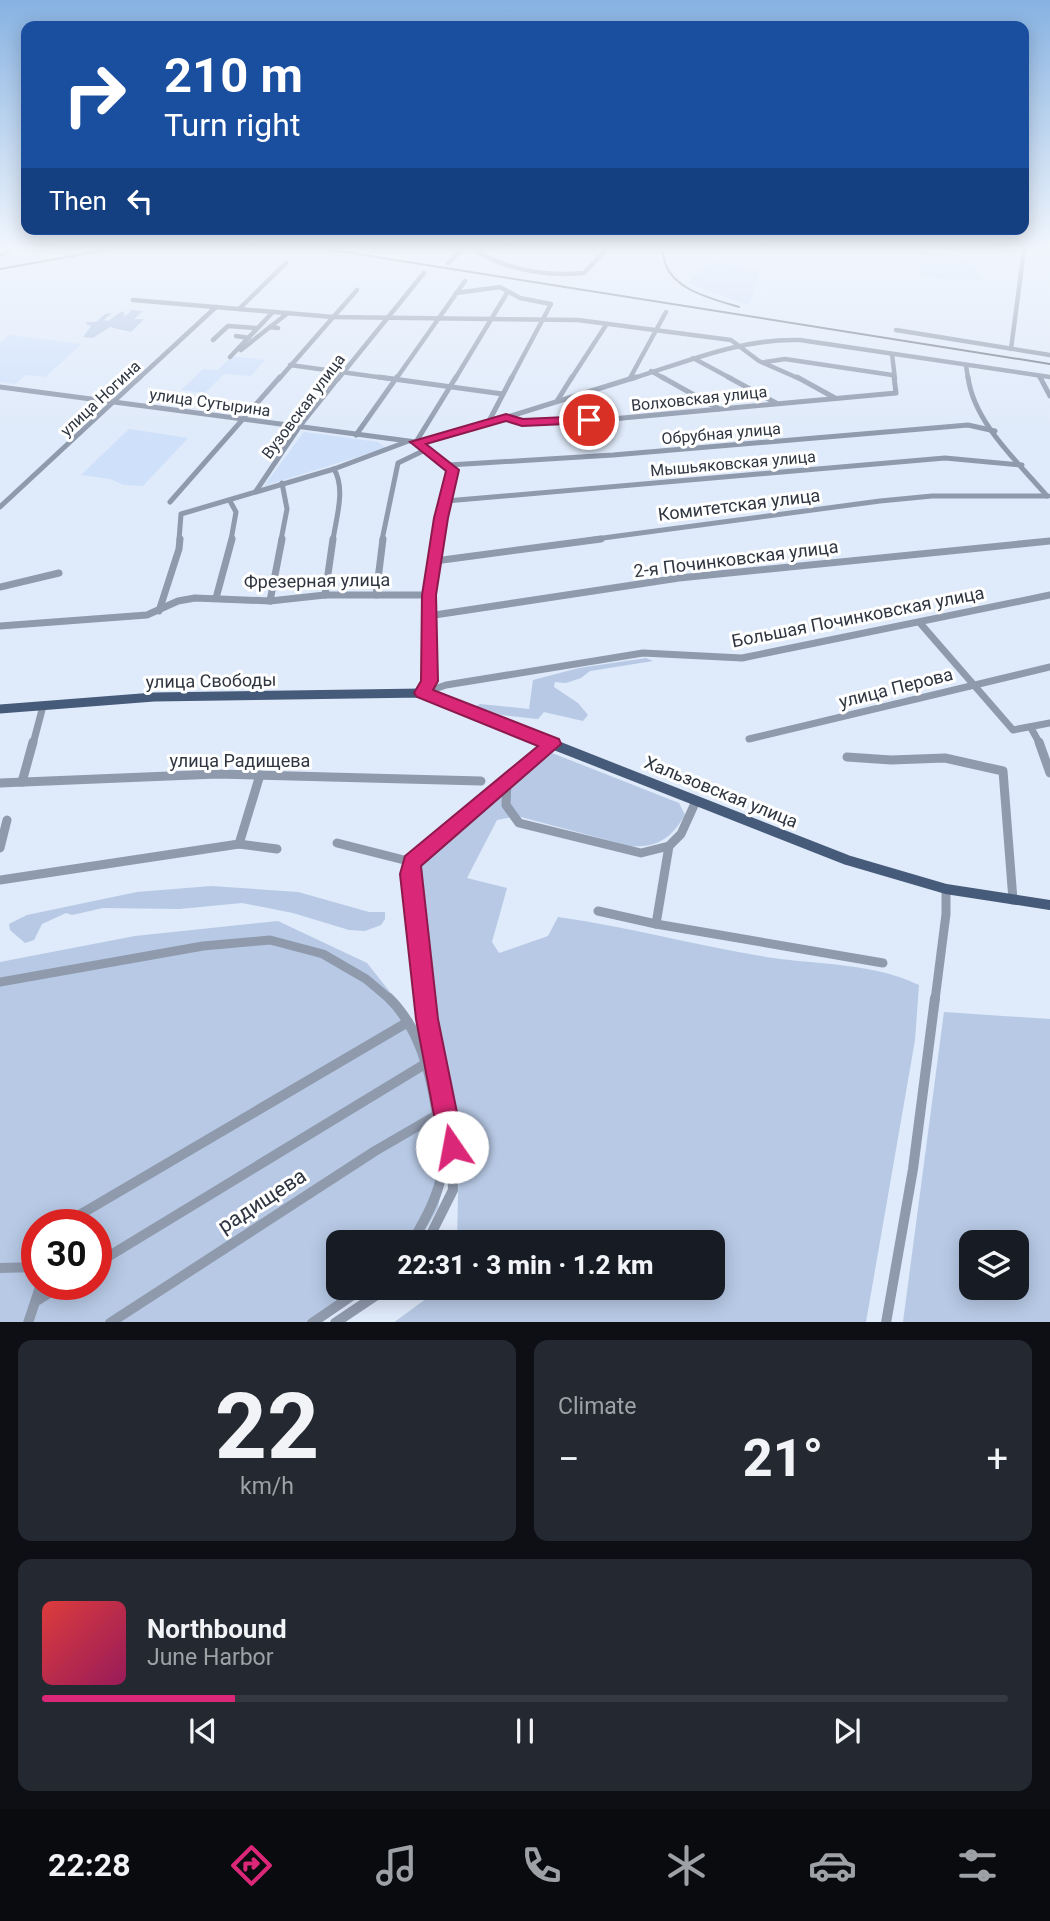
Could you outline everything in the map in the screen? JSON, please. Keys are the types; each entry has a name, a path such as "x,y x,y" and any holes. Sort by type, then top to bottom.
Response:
{"main road":[{"name":"улица Свободы","path":"0,709 154,697 423,693"},
{"name":"Хальзовская улица","path":"423,693 847,860 946,889 1050,905"}],"street":[{"name":"улица Ногина","path":"0,507 211,312"},
{"path":"270,312 333,317 578,320 731,340 763,362 780,368 825,396"},
{"path":"273,312 232,355 249,345 288,313"},
{"path":"170,502 338,312"},
{"name":"Вузовская улица","path":"256,491 299,427 393,312"},
{"path":"356,436 443,312"},
{"path":"423,693 429,681 429,595 453,470 416,442 494,312"},
{"path":"488,423 545,312"},
{"path":"630,378 666,312"},
{"path":"1011,349 1016,312"},
{"path":"557,401 606,325"},
{"path":"213,340 228,326 257,328"},
{"path":"270,327 278,328"},
{"path":"896,330 1050,355"},
{"path":"236,336 248,338"},
{"path":"740,345 772,340 800,340 1050,377"},
{"name":"улица Сутырина","path":"0,387 416,442 488,423 740,345"},
{"path":"763,362 785,359 892,375 892,354"},
{"path":"693,358 776,403"},
{"path":"290,365 503,394"},
{"path":"966,365 971,393 995,431 1049,498"},
{"path":"651,371 719,409"},
{"name":"Волховская улица","path":"506,417 522,423 612,419 825,396 835,398 896,393 892,375"},
{"path":"1039,376 1042,387 1050,396"},
{"name":"Обрубная улица","path":"449,465 613,455 968,425 995,431"},
{"path":"159,611 179,549 181,514 334,469 407,442"},
{"path":"376,595 381,544 398,463 425,450"},
{"name":"Мышьяковская улица","path":"446,501 945,458 1022,465"},
{"path":"325,594 340,489 340,479 334,469"},
{"path":"270,601 287,509 282,483"},
{"name":"Комитетская улица","path":"435,561 893,500 1032,494 1049,498"},
{"path":"0,495 12,496"},
{"path":"216,598 236,523 236,512 230,501"},
{"name":"2-я Починковская улица","path":"428,616 469,612 679,578 1050,541"},
{"path":"0,587 59,573"},
{"name":"Фрезерная улица","path":"0,626 146,615 178,601 216,598 270,601 325,594 429,595"},
{"name":"Большая Починковская улица","path":"423,693 446,685 643,653 742,658 1050,596"},
{"path":"163,597 178,601"},
{"path":"920,623 1013,730 1050,723"},
{"name":"улица Перова","path":"749,739 1050,667"},
{"path":"22,782 43,706"},
{"path":"1031,728 1041,745 1050,774"},
{"path":"433,1230 453,1190 452,1147 427,1019 410,874 412,862 553,744"},
{"path":"847,757 891,760 945,758 1003,771 1013,900"},
{"name":"улица Радищева","path":"0,783 217,774 481,781"},
{"path":"239,844 260,775"},
{"path":"507,782 504,799 509,814 519,823 640,853 669,846 681,834 696,801"},
{"path":"0,848 7,820"},
{"path":"337,843 412,862"},
{"path":"0,880 239,844 277,849"},
{"path":"656,924 669,846"},
{"path":"886,1322 914,1168 946,914 946,889"},
{"path":"598,911 656,924 883,963"},
{"path":"0,982 203,946 270,940 323,954 366,979 392,1000 408,1022 436,1099 443,1165 432,1207 419,1230"},
{"path":"90,1209 408,1022"},
{"path":"112,1254 425,1064"},
{"name":"радищева","path":"110,1322 374,1151 438,1115"},
{"path":"0,1268 21,1267"},
{"path":"28,1322 37,1300"},
{"path":"312,1322 345,1300"},
{"path":"335,1322 369,1300"}],"shaded area":[{"path":"121,312 125,314 123,318 130,312 142,312 134,319 144,319 131,332 110,327 93,338 83,337 91,326 86,324 87,322 96,322 105,314 112,313 104,320 108,321"},
{"path":"9,335 82,344 45,377 26,375 15,384 0,382 0,343"},
{"path":"232,356 265,360 251,376 224,374 205,393 181,390 203,369 218,370"},
{"path":"129,429 188,438 143,486 124,485 110,479 81,475"},
{"path":"304,432 378,442 386,448 264,486"},
{"path":"646,658 653,661 590,671 581,678 566,683 555,682 554,687 578,703 588,715 583,721 544,712 538,719 502,715 475,707 480,704 529,709 533,680 579,668"},
{"path":"552,753 679,803 685,815 663,840 640,846 630,846 517,816 497,820 467,878 507,888 492,942 499,953 548,936 558,917 773,958 884,972 919,985 915,1040 866,1322 394,1322 425,1300 725,1300 725,1230 457,1230 459,1151 431,998 420,919 418,876 422,861 494,797"},
{"path":"211,886 298,892 369,912 385,912 385,919 381,925 365,931 349,930 293,913 242,903 179,909 103,908 72,915 66,913 42,924 34,940 25,943 10,930 9,924 27,915 137,892"},
{"path":"278,921 367,963 421,1031 444,1107 448,1155 438,1208 426,1230 326,1230 326,1300 354,1300 322,1322 0,1322 0,962 135,936"},
{"path":"944,1012 1050,1019 1050,1322 903,1322"}],"railway":[{"path":"721,312 1050,364"}],"route":[{"path":"452,1147 427,1019 410,874 412,862 553,744 423,693 429,681 429,595 441,518 453,470 416,442 447,436 506,417 522,423 589,420"}]}
